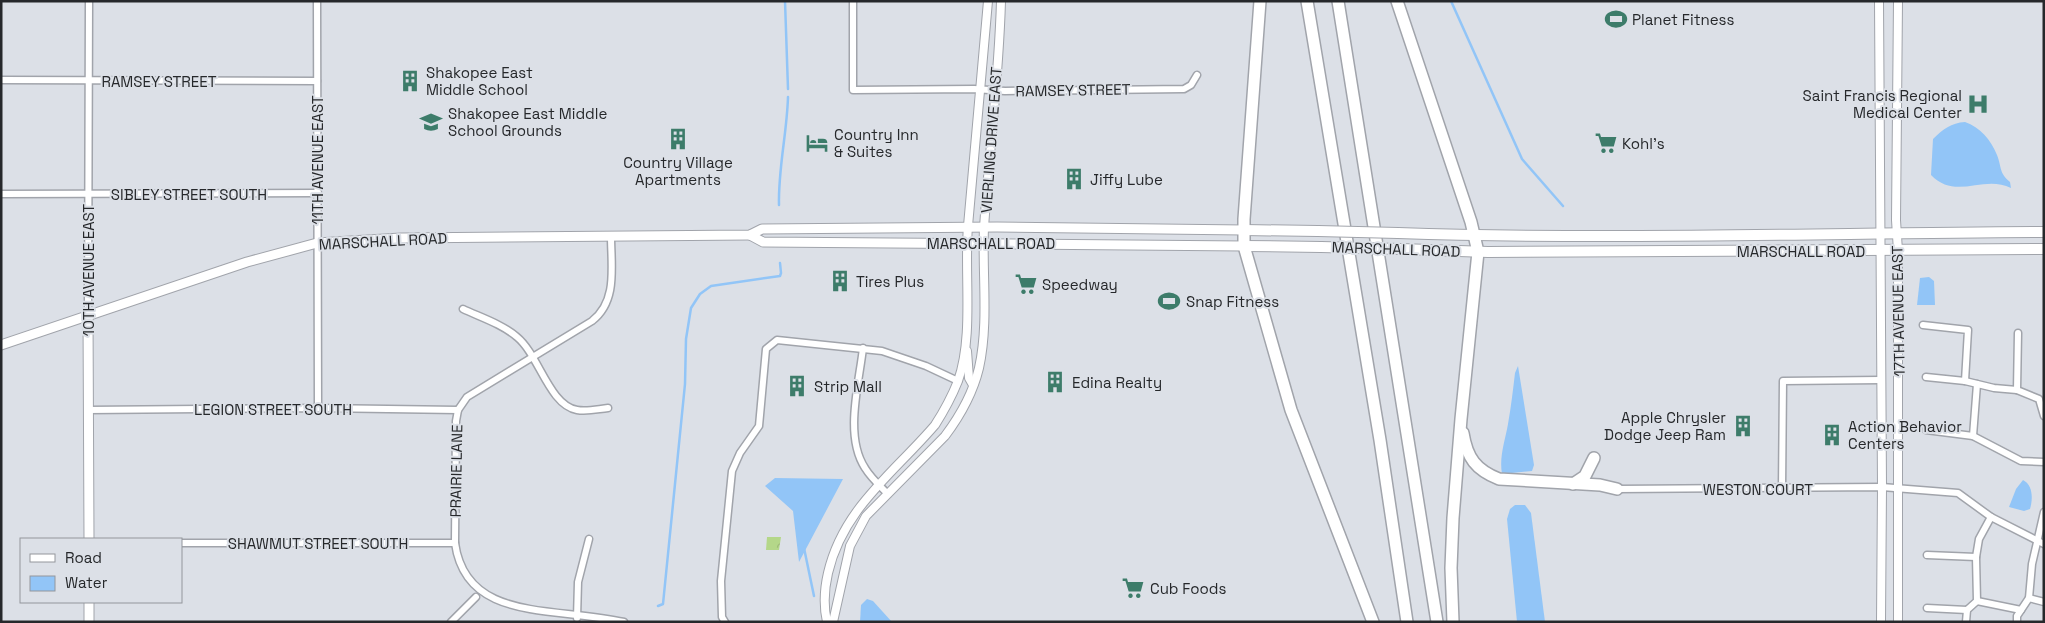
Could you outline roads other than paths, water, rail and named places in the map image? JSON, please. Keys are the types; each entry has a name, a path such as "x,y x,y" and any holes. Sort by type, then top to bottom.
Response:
{"highway":[{"path":"1260,1 1244,246 1290,410 1373,622"},
{"path":"1307,1 1380,440 1407,622"},
{"path":"1338,1 1437,622"},
{"path":"1397,1 1478,252 1461,419 1451,568 1453,622"},
{"name":"MARSCHALL ROAD","path":"1244,230 1474,236 2044,232"},
{"name":"MARSCHALL ROAD","path":"1244,246 1478,252 2044,249"},
{"path":"1461,419 1468,452 1477,468 1499,480 1600,485 1617,489"},
{"path":"1573,484 1585,476 1594,458"}],"main road":[{"name":"MARSCHALL ROAD","path":"1,345 246,262 317,243 402,238 750,235 762,229 1244,230"},
{"name":"MARSCHALL ROAD","path":"750,235 763,242 1244,246"},
{"name":"10TH AVENUE EAST","path":"88,315 89,538"},
{"path":"89,603 89,622"}],"street":[{"name":"10TH AVENUE EAST","path":"88,315 89,1"},
{"name":"11TH AVENUE EAST","path":"317,1 318,408"},
{"name":"RAMSEY STREET","path":"853,1 853,90 1184,89 1191,85 1197,75"},
{"name":"VIERLING DRIVE EAST","path":"827,622 824,594 832,554 847,524 878,485 935,425 958,381 966,341 967,243 988,1"},
{"name":"VIERLING DRIVE EAST","path":"834,622 850,546 866,516 945,436 956,421 979,369 983,334 984,228 1001,1"},
{"name":"17TH AVENUE EAST","path":"1879,1 1881,622"},
{"name":"17TH AVENUE EAST","path":"1898,1 1898,622"},
{"name":"RAMSEY STREET","path":"1,80 316,81"},
{"name":"SIBLEY STREET SOUTH","path":"1,194 318,193"},
{"name":"PRAIRIE LANE","path":"483,603 467,586 460,572 455,543 456,432 458,410 467,396 592,321 604,310 610,293 611,236"},
{"path":"463,309 517,337 533,357 554,393 567,406 584,411 608,408"},
{"path":"1923,325 1968,330 1965,380"},
{"path":"2017,390 2018,333"},
{"path":"725,622 722,617 721,581 732,471 740,453 759,426 766,349 777,340 882,351 926,366 958,381"},
{"path":"966,341 969,378 973,384"},
{"path":"863,348 854,420 854,441 865,468 878,485 888,494"},
{"path":"1926,377 1965,380 1994,388 2017,390 2041,398 2044,416"},
{"path":"1782,489 1782,381 1881,380"},
{"path":"1973,436 1977,384"},
{"name":"LEGION STREET SOUTH","path":"88,410 318,408 458,410"},
{"path":"1926,430 1973,436 2021,460 2044,462"},
{"name":"WESTON COURT","path":"1617,489 1882,487 1958,493 1991,517 2041,544"},
{"path":"2017,622 2017,616 2029,598 2032,564 2041,544 2044,512"},
{"path":"1966,622 1967,610 1977,601 1976,557 1979,539 1991,517"},
{"path":"577,618 578,582 589,539"},
{"name":"SHAWMUT STREET SOUTH","path":"182,543 455,543"},
{"path":"1927,555 1976,557"},
{"path":"451,622 476,597"},
{"path":"2029,598 2044,602"},
{"path":"1977,601 2021,610"},
{"path":"1927,608 1967,610"},
{"path":"538,618 603,618 624,622"}],"water":[{"path":"1965,122 1980,131 1992,144 2002,173 2010,182 2011,188 2001,184 1950,186 1940,182 1931,175 1933,139 1948,127"},
{"path":"1929,277 1934,281 1935,305 1917,305 1920,278"},
{"path":"1518,366 1534,465 1532,471 1502,474 1502,455 1515,373"},
{"path":"775,478 843,479 799,562 793,511 765,486"},
{"path":"2023,480 2029,485 2032,497 2030,509 2024,511 2009,507 2016,489"},
{"path":"1515,505 1525,505 1531,513 1545,622 1517,622 1507,519 1510,509"},
{"path":"867,599 873,601 892,622 860,622 861,605"}],"waterway":[{"path":"785,1 788,89"},
{"path":"1451,1 1522,159 1563,206"},
{"path":"779,205 788,97"},
{"path":"658,606 663,604 685,384 686,339 691,308 700,294 711,286 780,276 780,263"},
{"path":"804,548 814,596"}],"place":[{"name":"Planet Fitness","path":"1616,19"},
{"name":"Shakopee East Middle School","path":"410,81"},
{"name":"Saint Francis Regional Medical Center","path":"1978,104"},
{"name":"Shakopee East Middle School Grounds","path":"431,122"},
{"name":"Country Village Apartments","path":"678,139"},
{"name":"Country Inn & Suites","path":"817,143"},
{"name":"Kohl's","path":"1606,143"},
{"name":"Jiffy Lube","path":"1074,179"},
{"name":"Tires Plus","path":"840,281"},
{"name":"Speedway","path":"1026,284"},
{"name":"Snap Fitness","path":"1169,301"},
{"name":"Edina Realty","path":"1055,382"},
{"name":"Strip Mall","path":"797,386"},
{"name":"Apple Chrysler Dodge Jeep Ram","path":"1743,426"},
{"name":"Action Behavior Centers","path":"1832,435"},
{"name":"Cub Foods","path":"1133,588"}]}
